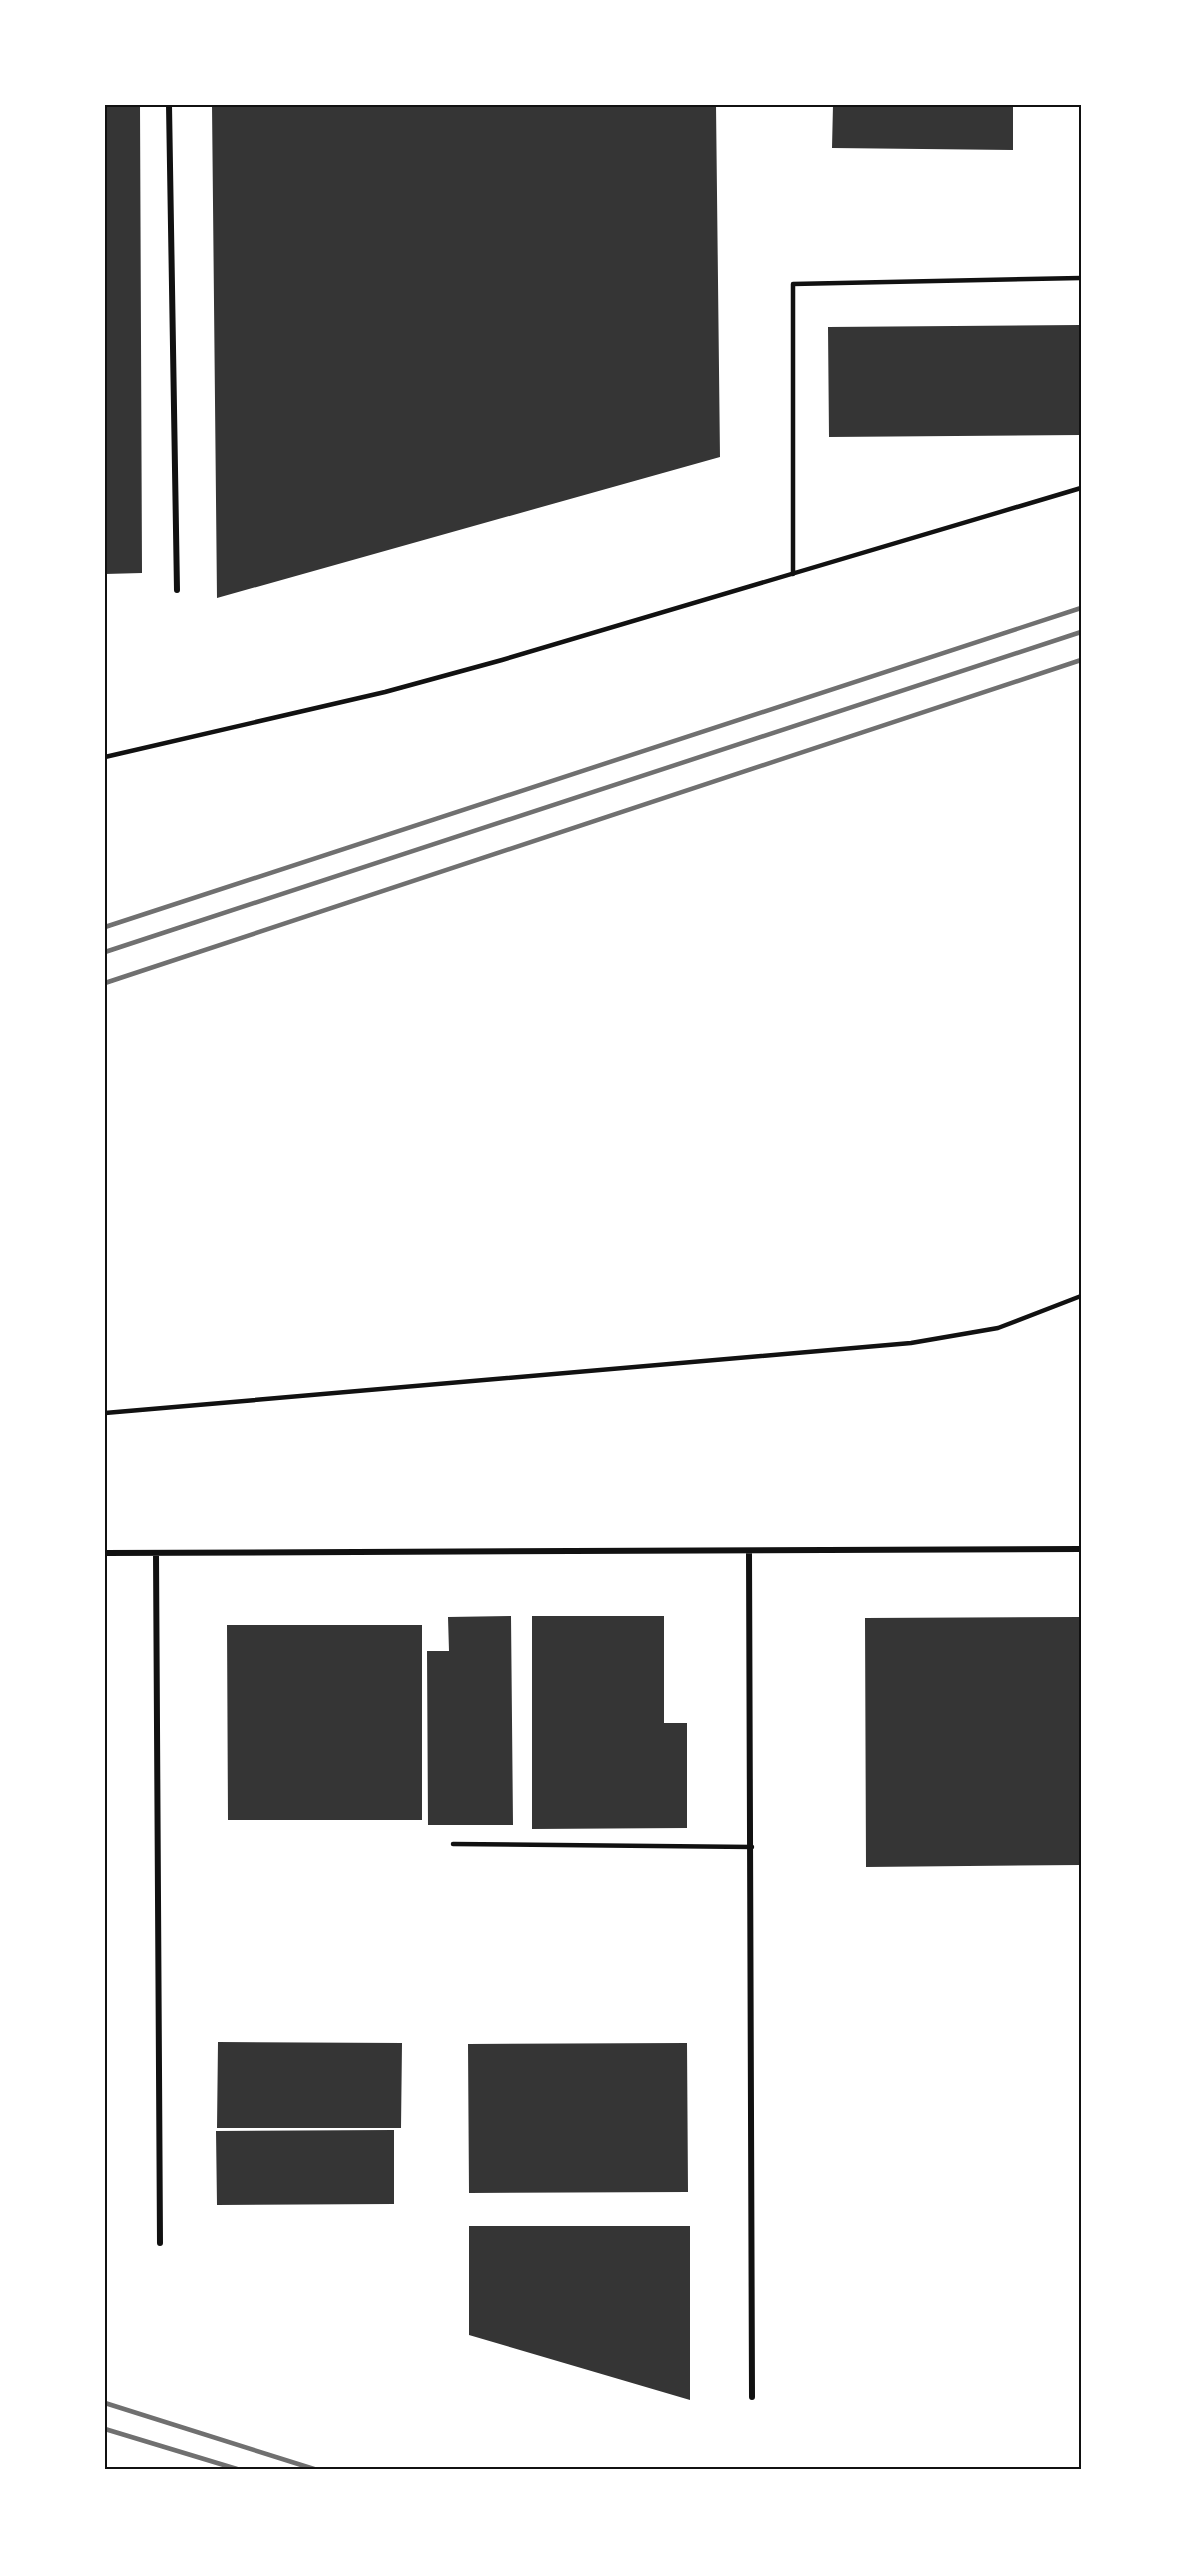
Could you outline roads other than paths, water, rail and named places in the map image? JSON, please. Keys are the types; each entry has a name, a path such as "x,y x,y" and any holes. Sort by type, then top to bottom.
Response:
{"street":[{"path":"169,105 177,590"},
{"path":"105,1553 1081,1549"},
{"path":"156,1552 160,2243"},
{"path":"749,1552 752,1847 752,2397"}],"lane":[{"path":"793,574 793,284 1081,278"},
{"path":"105,757 385,692 502,660 1081,488"},
{"path":"105,1413 910,1343 998,1328 1081,1296"},
{"path":"453,1844 752,1847"}],"railway":[{"path":"105,927 1081,608"},
{"path":"105,952 1081,632"},
{"path":"105,983 1081,660"},
{"path":"105,2403 314,2469"},
{"path":"105,2429 237,2469"}]}
